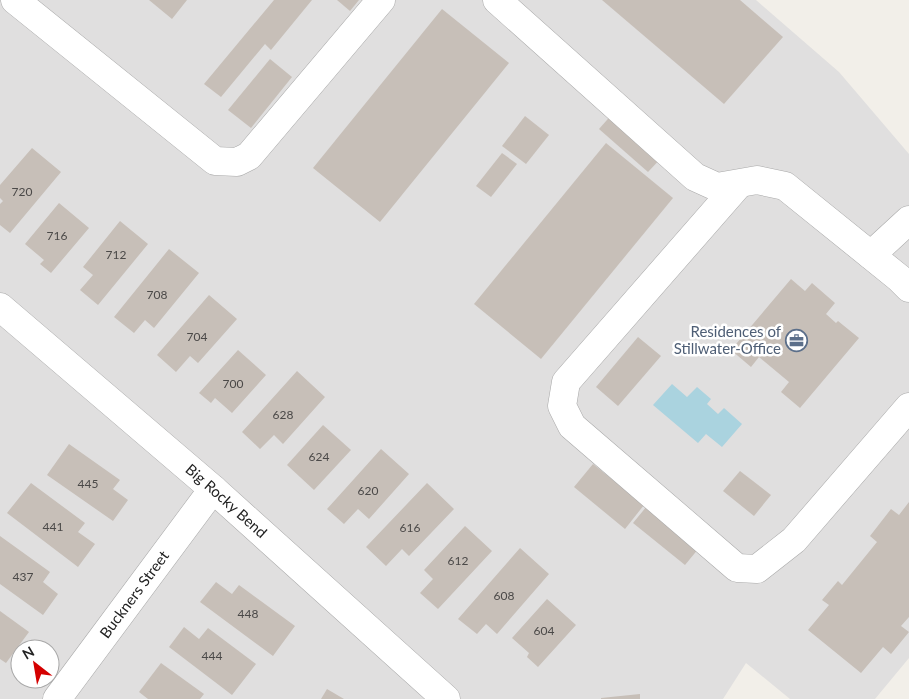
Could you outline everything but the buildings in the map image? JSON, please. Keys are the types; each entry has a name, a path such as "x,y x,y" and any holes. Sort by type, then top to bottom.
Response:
{"street":[{"path":"16,0 215,161 230,162 238,162 249,156 381,0"},
{"path":"497,0 695,177 716,187 757,180 785,186 872,255 906,278"},
{"path":"739,184 566,382 562,406 572,426 736,568 757,569 794,540 909,407"},
{"path":"872,255 909,220"},
{"name":"Big Rocky Bend","path":"0,307 213,490 446,699"},
{"name":"Buckners Street","path":"57,699 213,490"}],"shaded area":[{"path":"0,0 756,0 839,72 909,154 909,658 875,699 790,699 746,663 723,699 0,699"}],"water":[{"path":"672,384 687,397 697,387 711,399 707,404 718,414 724,408 742,424 722,447 706,434 698,443 653,405"}],"place":[{"name":"Residences of Stillwater-Office","path":"797,341"}]}
